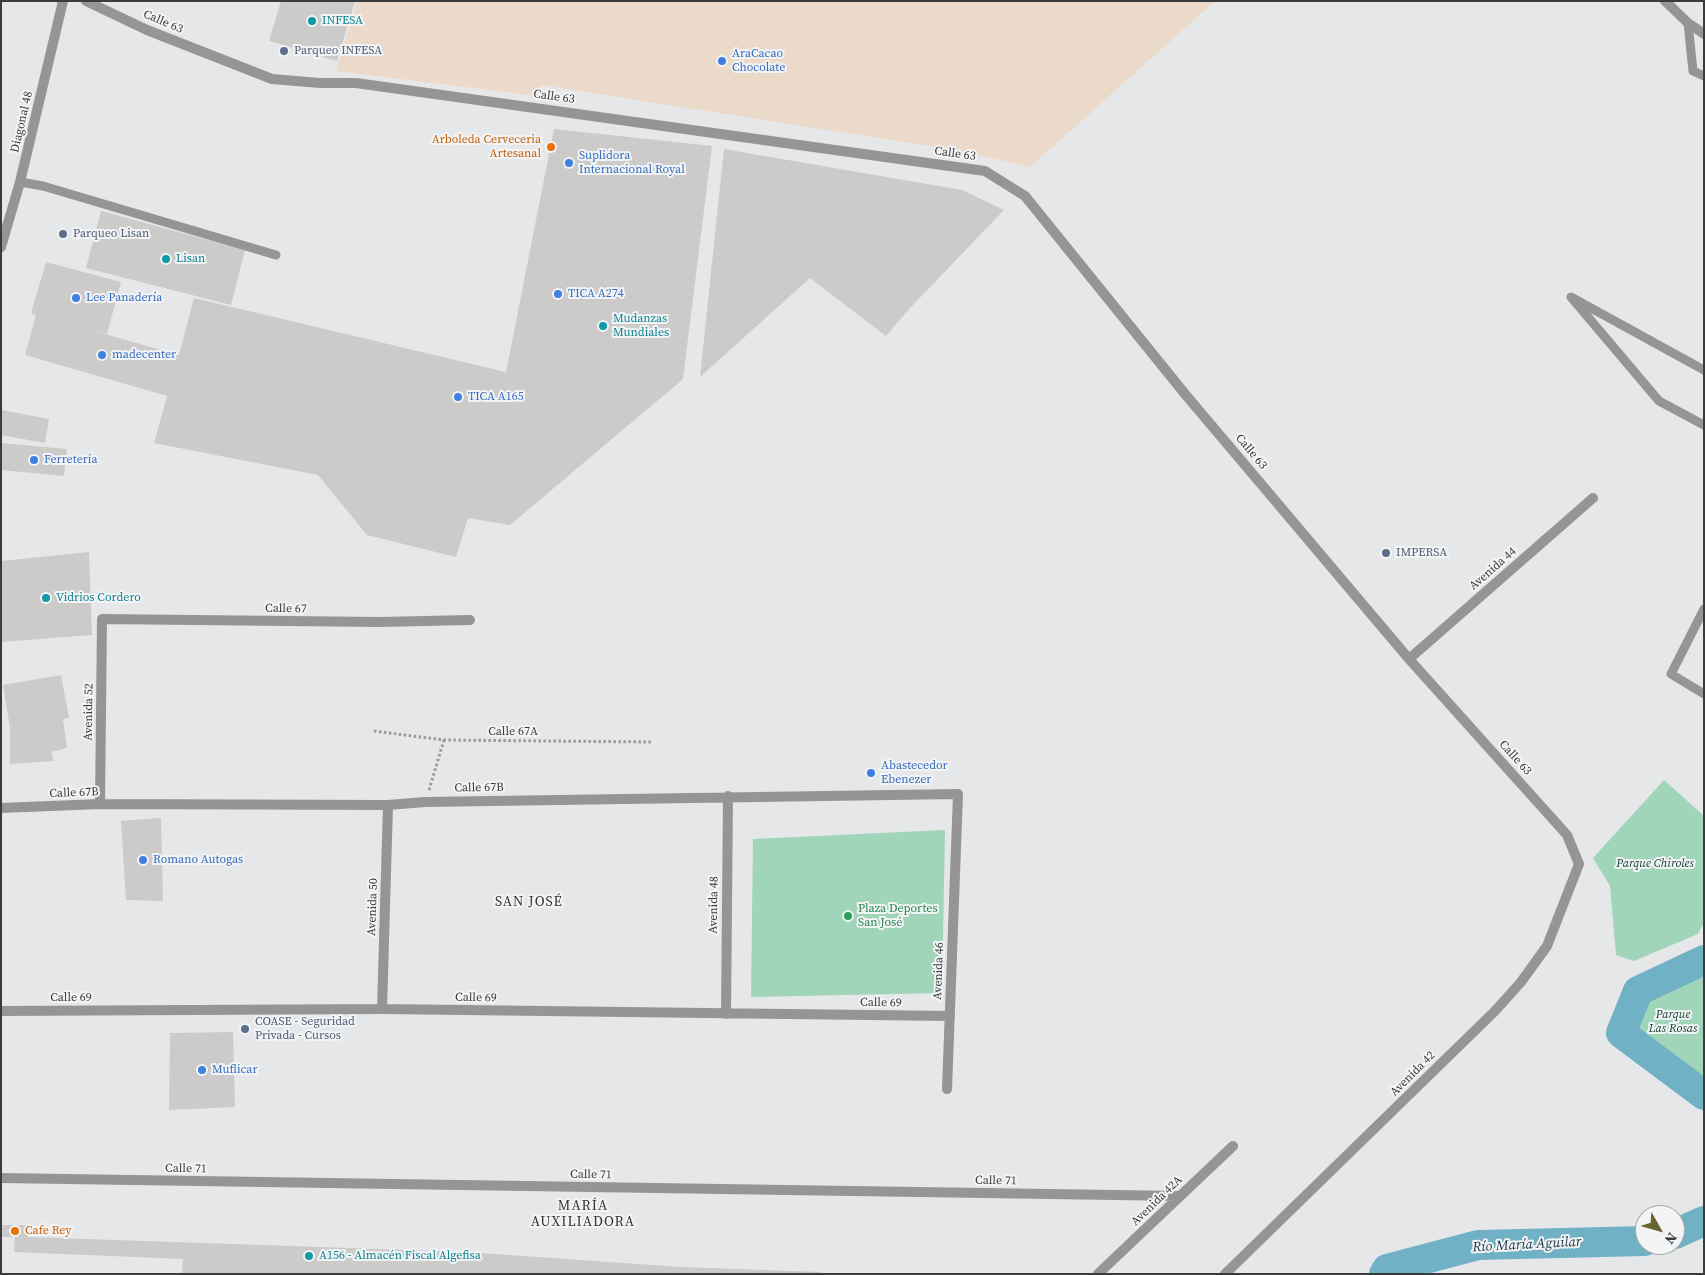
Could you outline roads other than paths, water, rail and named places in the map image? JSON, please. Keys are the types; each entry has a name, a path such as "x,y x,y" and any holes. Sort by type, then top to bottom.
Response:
{"street":[{"name":"Diagonal 48","path":"1,247 20,182 63,1"},
{"name":"Calle 63","path":"86,1 147,30 272,79 376,85 985,171 1025,196 1186,394 1410,659 1567,835 1579,864"},
{"path":"1665,1 1688,23 1704,34"},
{"name":"Avenida 44","path":"1410,659 1593,498"},
{"name":"Calle 67","path":"102,619 379,622 470,620"},
{"name":"Avenida 52","path":"100,804 102,619"},
{"name":"Calle 67B","path":"1,808 100,804 388,805 425,802 728,796 958,794"},
{"name":"Avenida 46","path":"947,1089 958,794"},
{"name":"Avenida 48","path":"726,1014 728,796"},
{"name":"Avenida 50","path":"382,1009 388,805"},
{"name":"Avenida 42","path":"1225,1274 1481,1024 1521,982 1547,946 1579,864"},
{"name":"Calle 69","path":"1,1011 382,1009 950,1016"},
{"name":"Avenida 42A","path":"1098,1274 1233,1146"},
{"name":"Calle 71","path":"1,1178 1180,1196"}],"lane":[{"path":"1688,23 1692,71 1704,76"},
{"path":"20,182 43,186 276,255"},
{"path":"1704,370 1571,296 1659,402 1704,425"},
{"path":"1704,609 1671,674 1704,694"}],"waterway":[{"name":"Río María Aguilar","path":"1704,960 1638,991 1621,1033 1704,1095"},
{"name":"Río María Aguilar","path":"1685,1230 1704,1221"},
{"name":"Río María Aguilar","path":"1384,1274 1387,1269 1478,1245 1635,1241"}],"place":[{"name":"INFESA","path":"312,21"},
{"name":"Parqueo INFESA","path":"284,51"},
{"name":"AraCacao Chocolate","path":"722,61"},
{"name":"Arboleda Cerveceria Artesanal","path":"551,147"},
{"name":"Suplidora Internacional Royal","path":"569,163"},
{"name":"Parqueo Lisan","path":"63,234"},
{"name":"Lisan","path":"166,259"},
{"name":"TICA A274","path":"558,294"},
{"name":"Lee Panadería","path":"76,298"},
{"name":"Mudanzas Mundiales","path":"603,326"},
{"name":"madecenter","path":"102,355"},
{"name":"TICA A165","path":"458,397"},
{"name":"Ferretería","path":"34,460"},
{"name":"IMPERSA","path":"1386,553"},
{"name":"Vidrios Cordero","path":"46,598"},
{"name":"Abastecedor Ebenezer","path":"871,773"},
{"name":"Romano Autogas","path":"143,860"},
{"name":"Plaza Deportes San José","path":"848,916"},
{"name":"COASE - Seguridad Privada - Cursos","path":"245,1029"},
{"name":"Muflicar","path":"202,1070"},
{"name":"Cafe Rey","path":"15,1231"},
{"name":"A156 - Almacén Fiscal Algefisa","path":"309,1256"}],"district":[{"name":"SAN JOSÉ","path":"529,902"},
{"name":"MARÍA AUXILIADORA","path":"583,1214"}],"park label":[{"name":"Parque Chiroles","path":"1655,864"},
{"name":"Parque Las Rosas","path":"1673,1022"}]}
